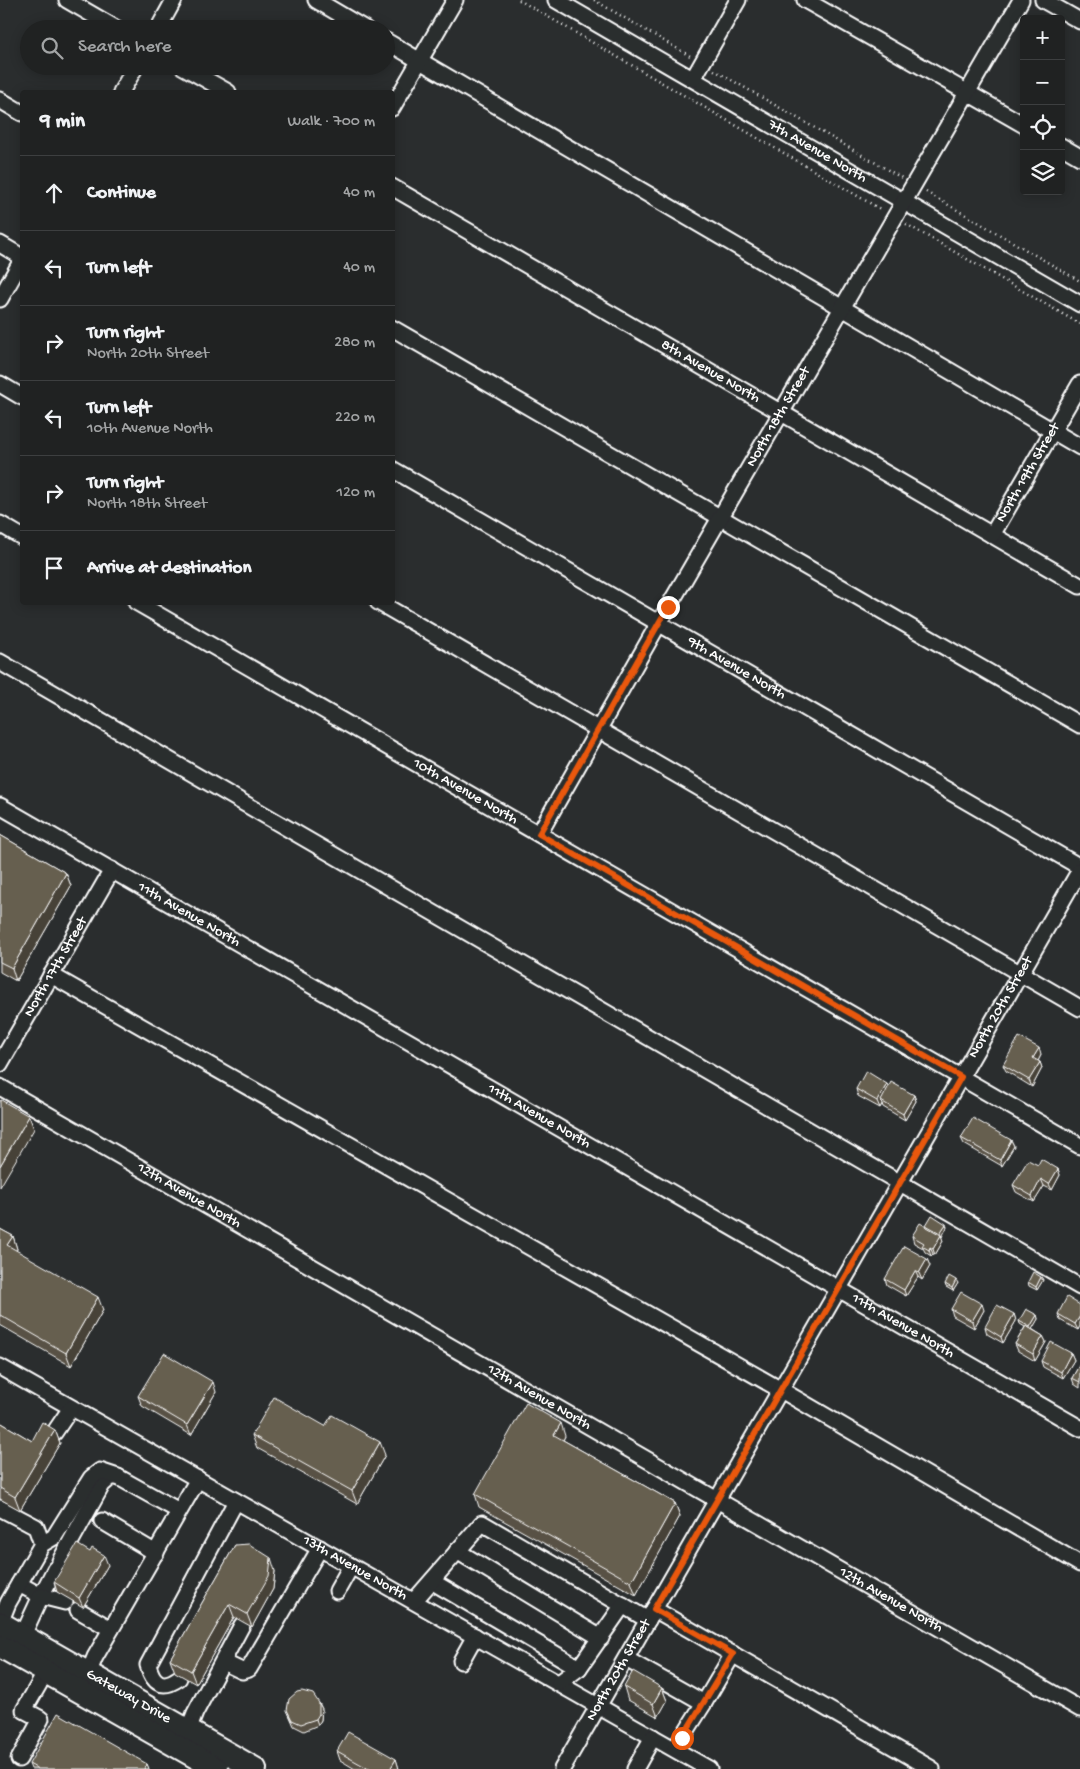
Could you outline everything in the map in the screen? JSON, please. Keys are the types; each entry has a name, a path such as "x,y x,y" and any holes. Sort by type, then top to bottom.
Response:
{"highway":[{"name":"Gateway Drive","path":"0,1623 255,1769"},
{"name":"Gateway Drive","path":"0,1646 217,1769"}],"street":[{"path":"68,0 102,20"},
{"path":"163,20 174,0"},
{"path":"316,0 350,20"},
{"path":"395,103 455,0"},
{"name":"7th Avenue North","path":"556,0 1080,304"},
{"path":"693,79 738,0"},
{"path":"805,0 1020,122"},
{"name":"North 18th Street","path":"539,834 659,623 1021,0"},
{"path":"1043,0 1080,21"},
{"path":"395,46 1080,447"},
{"path":"122,90 131,75"},
{"path":"198,75 224,90"},
{"path":"0,100 20,112"},
{"path":"1065,148 1080,157"},
{"name":"8th Avenue North","path":"395,189 1080,586"},
{"path":"0,244 20,258"},
{"path":"0,299 20,263"},
{"path":"395,330 1080,725"},
{"path":"0,384 20,396"},
{"name":"North 19th Street","path":"992,535 1080,384"},
{"name":"9th Avenue North","path":"395,471 1080,869"},
{"path":"0,524 20,536"},
{"name":"10th Avenue North","path":"141,605 1080,1146"},
{"path":"383,605 1080,1008"},
{"path":"0,662 1080,1287"},
{"name":"11th Avenue North","path":"0,806 840,1288 1080,1428"},
{"name":"North 20th Street","path":"562,1769 1080,869"},
{"name":"North 17th Street","path":"0,1064 112,870"},
{"path":"51,975 781,1390 1080,1564"},
{"name":"12th Avenue North","path":"0,1087 1080,1708"},
{"name":"13th Avenue North","path":"0,1367 675,1749 707,1769"},
{"path":"54,1433 71,1408"},
{"path":"0,1623 19,1584 42,1544 54,1537 91,1478 100,1471 118,1478 180,1511"},
{"path":"22,1637 57,1565 102,1485 111,1477 118,1478"},
{"path":"88,1674 94,1657 198,1479"},
{"path":"179,1678 170,1684 162,1684 152,1677 148,1665 236,1501"},
{"path":"0,1508 36,1527 42,1544"},
{"path":"102,1521 156,1553"},
{"path":"414,1601 433,1582 457,1551 482,1524 623,1605 651,1614 733,1654 932,1769"},
{"path":"223,1662 242,1671 249,1669 320,1548"},
{"path":"457,1551 601,1638"},
{"path":"337,1591 351,1566"},
{"path":"433,1582 580,1668"},
{"path":"19,1584 41,1596 72,1606 111,1629"},
{"path":"559,1684 580,1668 623,1605"},
{"path":"188,1731 195,1713 242,1625"},
{"path":"461,1661 475,1636"},
{"path":"675,1749 733,1654"},
{"path":"626,1659 704,1703"},
{"path":"19,1759 41,1719 24,1710 46,1672"},
{"path":"639,1768 653,1737"}],"path":[{"path":"519,0 1080,324"},
{"path":"594,0 1080,281"}],"building":[{"path":"0,835 66,873 12,968 0,962"},
{"path":"1019,1037 1039,1048 1033,1058 1040,1062 1029,1080 1003,1065"},
{"path":"866,1071 887,1084 877,1101 856,1089"},
{"path":"891,1082 914,1095 903,1114 881,1101"},
{"path":"0,1101 29,1116 0,1166"},
{"path":"973,1118 1011,1140 1000,1160 961,1138"},
{"path":"1041,1159 1058,1169 1049,1184 1041,1179 1032,1196 1013,1185 1028,1160 1038,1165"},
{"path":"932,1215 946,1224 940,1233 926,1225"},
{"path":"920,1223 941,1235 933,1249 930,1247 929,1250 922,1246 924,1243 912,1236"},
{"path":"0,1229 13,1236 7,1245 98,1297 66,1353 0,1315"},
{"path":"904,1246 927,1259 919,1273 915,1271 904,1290 885,1279"},
{"path":"1033,1272 1041,1277 1036,1287 1028,1282"},
{"path":"949,1276 956,1280 952,1288 945,1284"},
{"path":"961,1292 982,1304 972,1321 951,1309"},
{"path":"1067,1297 1080,1305 1080,1316 1075,1324 1058,1314"},
{"path":"997,1305 1014,1314 1001,1337 985,1327"},
{"path":"1026,1309 1037,1315 1030,1327 1019,1321"},
{"path":"1026,1326 1043,1336 1033,1354 1015,1344"},
{"path":"1051,1342 1071,1353 1061,1372 1041,1361"},
{"path":"164,1353 213,1382 187,1425 138,1396"},
{"path":"1080,1364 1080,1382 1072,1378"},
{"path":"274,1397 325,1426 332,1415 380,1442 352,1491 252,1435"},
{"path":"526,1403 561,1423 554,1435 675,1503 631,1582 475,1494"},
{"path":"0,1422 32,1441 42,1422 55,1430 15,1497 0,1488"},
{"path":"77,1544 90,1552 92,1548 104,1555 79,1598 54,1582"},
{"path":"249,1544 271,1558 269,1576 247,1614 229,1604 191,1671 170,1659 235,1545"},
{"path":"633,1671 662,1688 653,1704 624,1687"},
{"path":"302,1691 313,1694 319,1703 319,1714 316,1719 301,1724 292,1720 287,1710 289,1699 297,1692"},
{"path":"58,1713 147,1764 144,1769 38,1769 29,1764"},
{"path":"348,1732 396,1759 390,1769 369,1769 337,1751"}],"route":[{"path":"668,607 539,834 961,1077 654,1609 733,1654 682,1738"}]}
